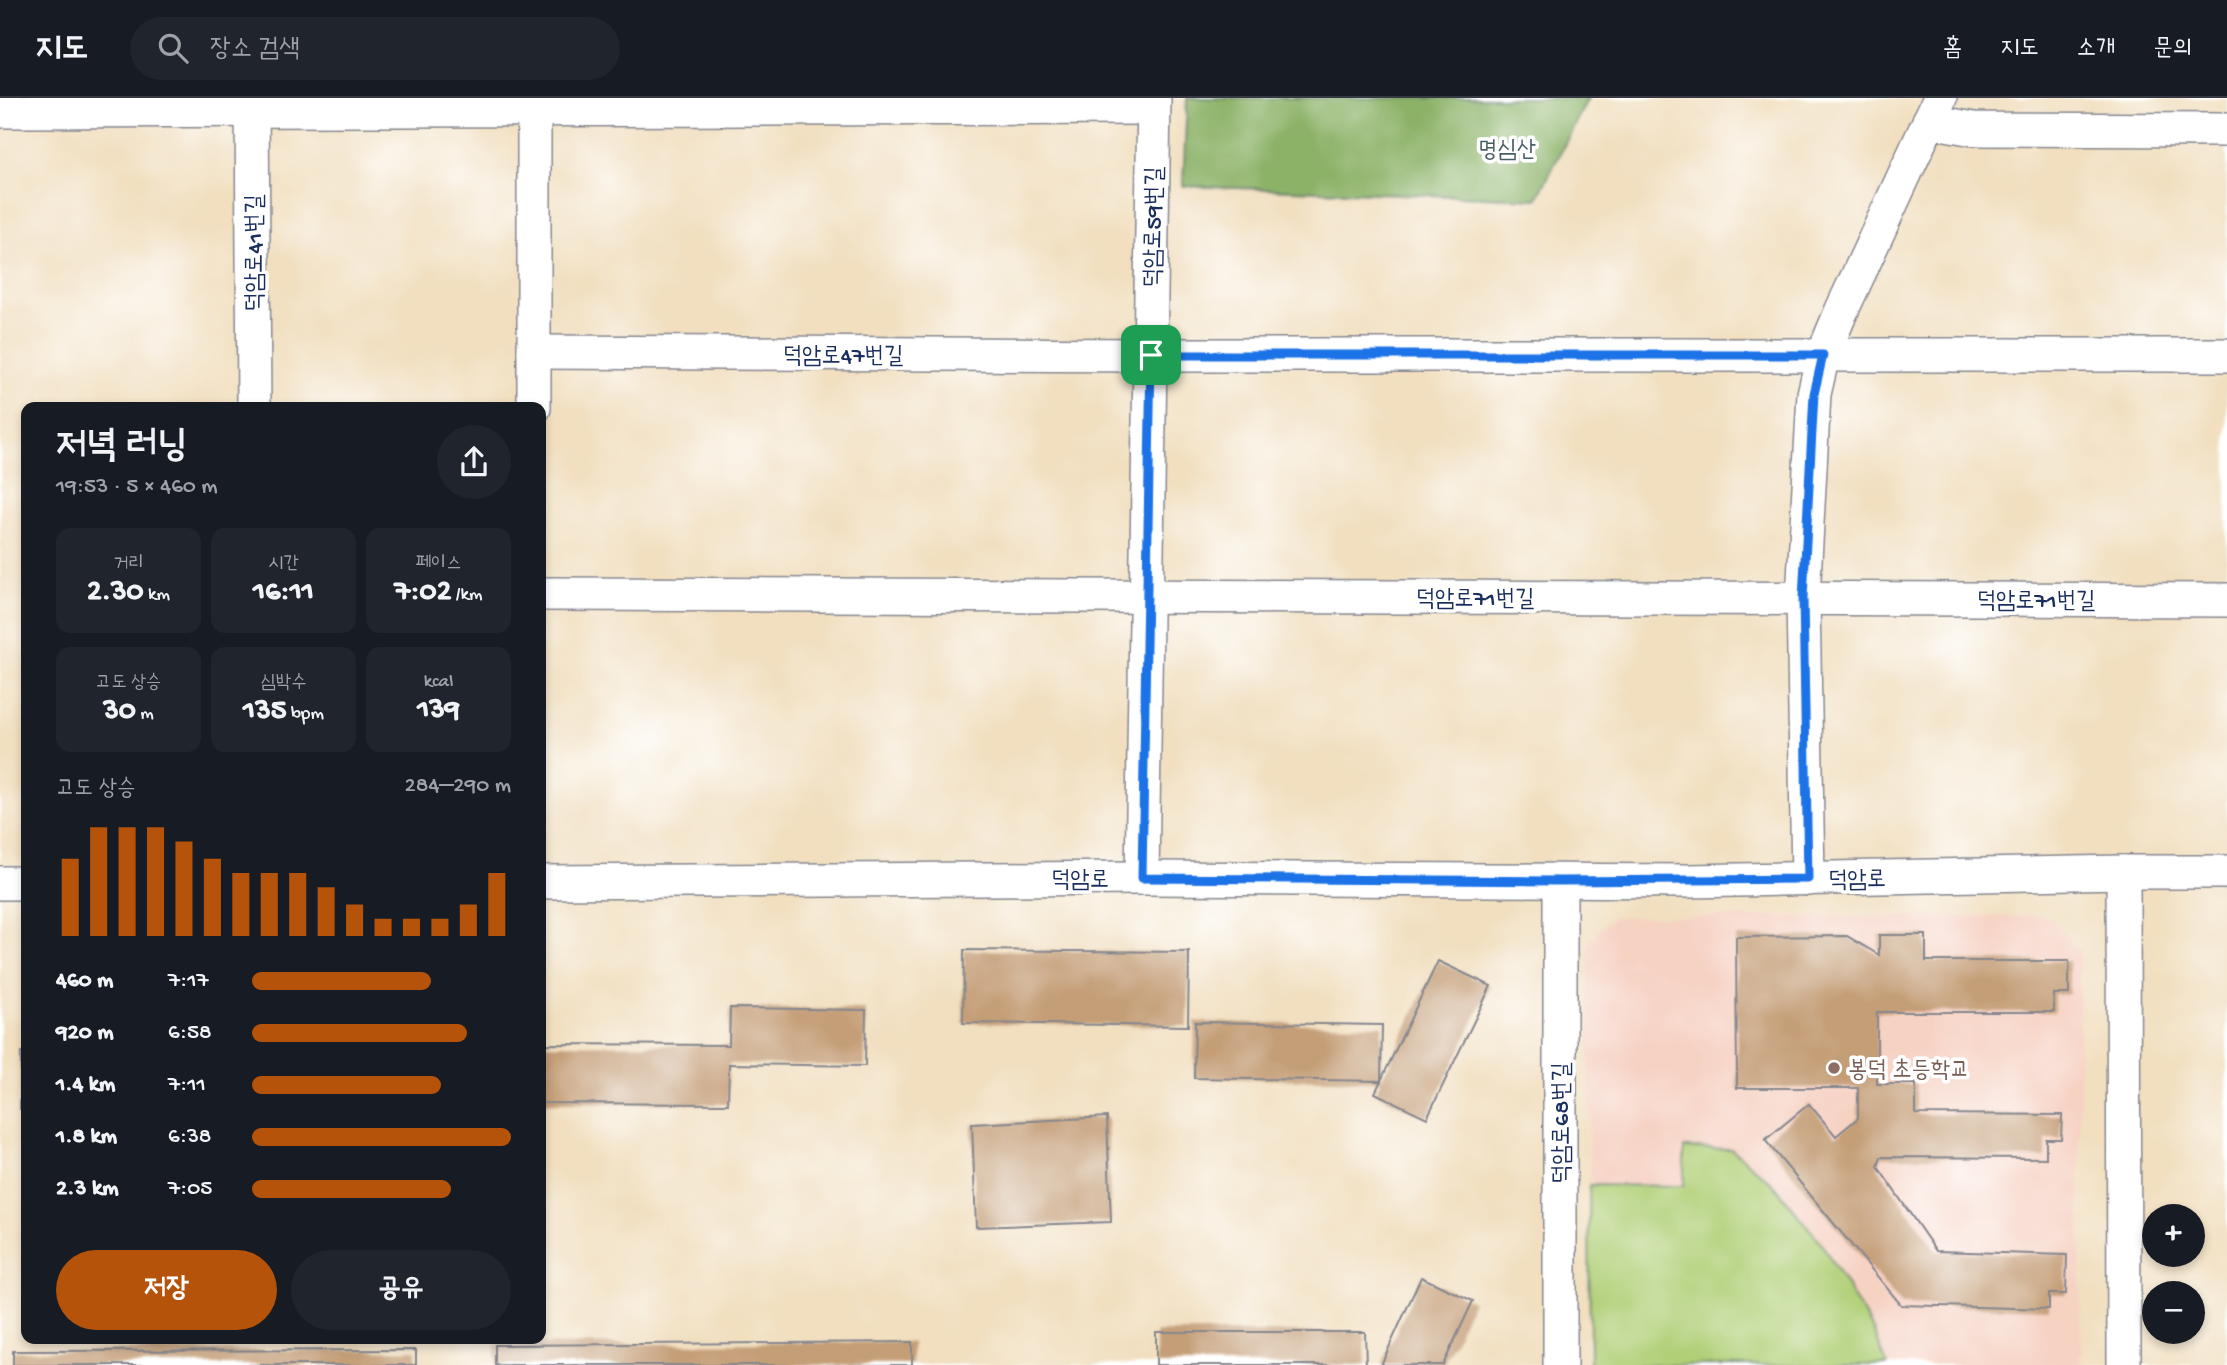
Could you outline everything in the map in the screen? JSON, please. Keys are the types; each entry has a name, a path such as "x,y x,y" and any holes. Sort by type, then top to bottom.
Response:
{"street":[{"path":"0,111 252,104 1154,103"},
{"name":"덕암로59번길","path":"1142,878 1154,103"},
{"name":"덕암로41번길","path":"252,104 254,402"},
{"path":"534,104 534,402"},
{"path":"1808,879 1803,598 1814,394 1823,355 1935,110 1974,129 2227,130"},
{"name":"덕암로47번길","path":"534,352 1151,355"},
{"path":"1151,355 2227,355"},
{"path":"546,594 1148,596"},
{"name":"덕암로71번길","path":"1148,596 2227,600"},
{"path":"2123,872 2124,1365"},
{"name":"덕암로","path":"546,882 1142,878 1560,881 2227,872"},
{"name":"덕암로68번길","path":"1560,881 1560,1365"},
{"path":"0,883 21,883"}],"shaded area":[{"name":"봉덕 초등학교","path":"2050,916 2079,951 2081,1365 1590,1365 1589,940 1614,917"}],"green space":[{"name":"명심산","path":"1187,98 1588,98 1537,199 1183,186"},
{"path":"1684,1148 1732,1149 1774,1185 1821,1243 1874,1332 1887,1365 1590,1365 1589,1185 1684,1186"}],"building":[{"path":"1879,935 1926,935 1926,961 2069,961 2069,994 2054,994 2054,1012 1877,1012 1877,1084 1916,1084 1916,1114 2062,1115 2061,1139 2046,1139 2046,1158 1881,1157 1878,1167 1936,1251 2067,1255 2066,1294 2049,1294 2049,1309 1901,1305 1765,1140 1809,1104 1836,1136 1858,1118 1858,1088 1737,1088 1736,937 1847,936 1879,955"},
{"path":"964,950 1189,952 1188,1026 963,1023"},
{"path":"1438,961 1491,986 1427,1118 1375,1093"},
{"path":"730,1008 866,1010 865,1066 729,1064 728,1104 546,1103 546,1044 729,1045"},
{"path":"1195,1022 1382,1025 1381,1081 1194,1078"},
{"path":"1107,1117 1111,1222 976,1227 972,1124"},
{"path":"1421,1277 1473,1301 1443,1365 1381,1365"},
{"path":"1156,1332 1365,1332 1366,1365 1156,1365"},
{"path":"912,1342 912,1365 495,1365 495,1345"},
{"path":"416,1350 416,1365 13,1365 13,1351"}],"place":[{"name":"봉덕 초등학교","path":"1834,1068"}],"route":[{"path":"1151,355 1823,355 1814,394 1803,598 1808,879 1560,881 1142,878 1151,355"}]}
